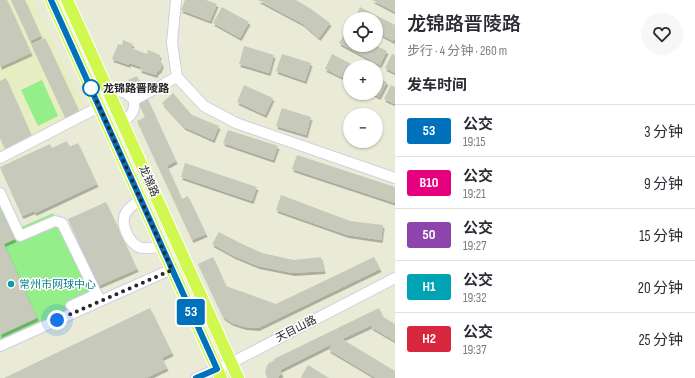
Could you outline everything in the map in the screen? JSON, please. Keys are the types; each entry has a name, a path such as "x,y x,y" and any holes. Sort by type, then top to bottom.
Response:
{"main road":[{"name":"龙锦路","path":"51,0 219,374"},
{"name":"龙锦路","path":"68,0 238,378"}],"street":[{"path":"176,0 172,43 177,77 204,106 236,123 395,178"},
{"path":"134,100 177,77"},
{"path":"109,93 119,91 127,94 134,100 135,108 130,117 122,122"},
{"path":"0,158 99,107"},
{"path":"0,193 20,236 55,221 62,223 98,298"},
{"path":"141,199 129,208 124,217 123,225 131,242 138,247 148,249 162,246"},
{"path":"71,306 98,298 172,270"},
{"name":"天目山路","path":"196,378 219,374 231,363 395,278"},
{"path":"0,346 98,298"}],"shaded area":[{"path":"0,0 33,0 86,110 0,160"}],"green space":[{"path":"42,80 58,116 38,126 21,90"},
{"path":"0,204 12,231 53,213 94,300 0,341"}],"building":[{"path":"0,0 7,0 31,53 0,67"},
{"path":"11,0 25,0 41,36 30,41"},
{"path":"185,0 206,0 217,4 210,21 181,10"},
{"path":"258,0 296,0 330,23 319,38 303,24"},
{"path":"372,0 395,0 395,12"},
{"path":"222,7 249,22 240,38 213,23"},
{"path":"360,7 370,12 358,12"},
{"path":"383,19 395,25 395,38 393,41 383,36"},
{"path":"343,36 343,45 339,43"},
{"path":"45,38 79,111 65,117 31,44"},
{"path":"123,40 133,44 131,48 147,54 148,50 160,55 159,60 161,61 162,65 156,75 140,70 141,67 129,63 129,65 112,59 118,44 122,45"},
{"path":"244,46 274,55 269,73 239,64"},
{"path":"383,49 387,51 382,60 371,60 356,52 383,52"},
{"path":"282,54 311,63 305,81 276,71"},
{"path":"332,54 344,60 343,78 325,69"},
{"path":"392,54 395,55 395,73 385,68"},
{"path":"137,76 176,161 167,166 182,199 188,196 206,234 192,240 137,121 145,117 128,80"},
{"path":"6,78 33,139 6,151 0,138 0,81"},
{"path":"383,80 387,82 383,90"},
{"path":"244,85 273,98 265,115 237,102"},
{"path":"391,85 395,87 395,104 384,99"},
{"path":"173,93 192,115 219,126 213,140 184,127 162,103"},
{"path":"282,108 311,117 306,135 276,126"},
{"path":"228,130 278,146 273,160 223,143"},
{"path":"67,141 69,147 78,143 97,184 35,213 34,211 22,216 0,167 50,144 52,148"},
{"path":"297,155 395,187 395,203 292,169"},
{"path":"185,163 257,187 252,201 181,177"},
{"path":"281,195 350,221 383,225 381,240 347,235 276,210"},
{"path":"106,202 137,269 98,286 68,219"},
{"name":"常州市网球中心","path":"0,209 15,239 4,244 37,318 0,335"},
{"path":"219,232 262,253 294,260 321,257 324,271 293,273 258,266 234,256 212,244"},
{"path":"213,257 226,286 276,304 374,257 380,269 258,328 245,327 232,323 223,317 198,264"},
{"path":"150,308 172,353 162,358 167,368 146,378 4,378"},
{"path":"379,308 383,317 395,324 395,341 371,327 372,325 342,339 395,371 395,378 376,378 329,350 332,344 280,370 282,374 278,376 279,378 267,378 265,372 267,366 275,360 274,359"},
{"path":"308,365 329,378 302,378 301,377"}],"bus line":[{"name":"53","path":"51,0 217,369 196,378"}],"place":[{"name":"龙锦路晋陵路","path":"91,88"},
{"name":"常州市网球中心","path":"11,284"}],"route":[{"path":"57,320 172,270 91,88"}]}
